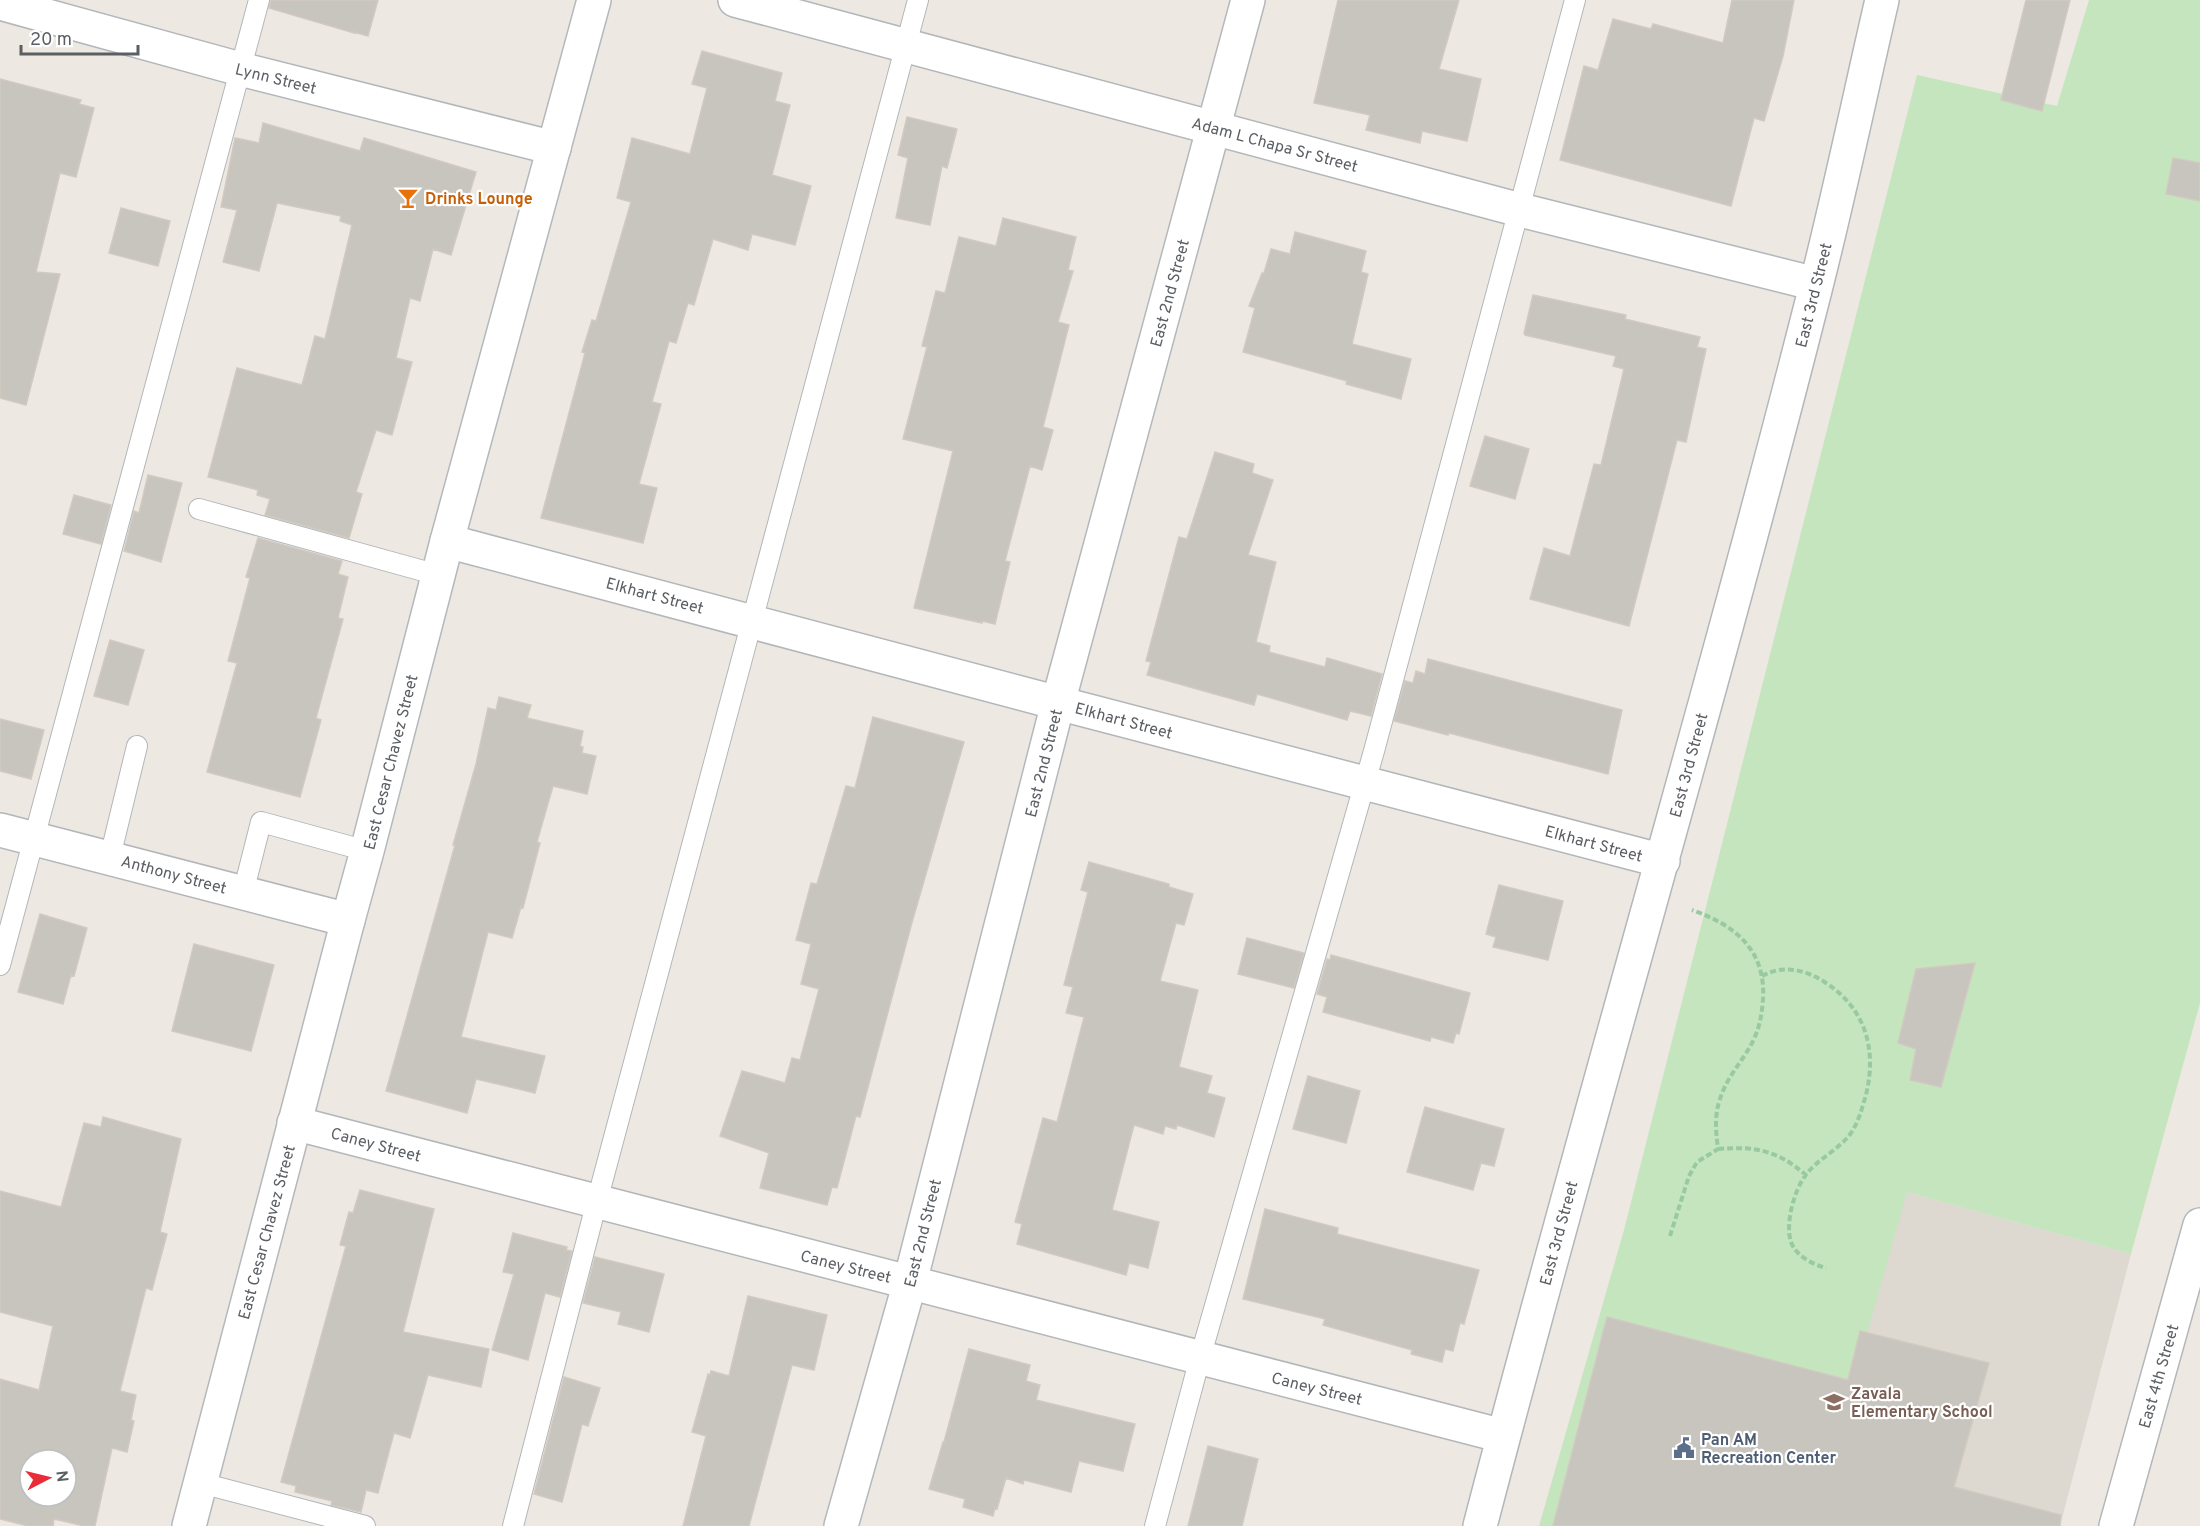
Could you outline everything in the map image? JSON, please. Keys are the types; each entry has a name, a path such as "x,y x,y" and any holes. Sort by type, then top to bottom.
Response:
{"street":[{"name":"East Cesar Chavez Street","path":"189,1526 447,541 594,0"},
{"name":"Adam L Chapa Sr Street","path":"735,0 907,44 1520,210 1816,284"},
{"name":"East 2nd Street","path":"841,1526 910,1282 1058,703 1248,0"},
{"name":"East 3rd Street","path":"1480,1526 1663,861 1816,284 1882,0"},
{"name":"Lynn Street","path":"0,3 240,69 554,148"},
{"name":"Elkhart Street","path":"447,541 1663,861"},
{"name":"Anthony Street","path":"0,830 348,920"},
{"name":"Caney Street","path":"294,1123 1503,1436"},
{"name":"East 4th Street","path":"2116,1526 2200,1225"}],"lane":[{"path":"0,965 259,0"},
{"path":"513,1526 597,1201 754,621 918,0"},
{"path":"1155,1526 1200,1358 1364,782 1575,0"},
{"path":"199,509 438,575"},
{"path":"110,857 137,746"},
{"path":"243,893 261,822 367,851"},
{"path":"201,1483 365,1526"}],"path":[{"path":"1692,910 1719,920 1731,928 1758,961 1762,976 1762,1012 1759,1026 1747,1052 1726,1083 1719,1102 1715,1127 1718,1149"},
{"path":"1762,976 1771,971 1800,971 1813,975 1827,984 1845,997 1857,1014 1870,1050 1870,1074 1860,1118 1841,1144 1806,1175 1795,1194 1791,1209 1791,1243 1805,1259 1826,1268"},
{"path":"1670,1236 1689,1176 1697,1161 1718,1149 1761,1149 1784,1159 1806,1175"}],"shaded area":[{"name":"Zavala Elementary School","path":"1907,1192 2131,1254 2060,1526 1539,1526"}],"green space":[{"path":"2089,0 2200,0 2200,1003 2131,1254 1907,1192 1813,1526 1539,1526 1624,1230 1917,75 2057,106"}],"building":[{"path":"271,0 378,0 368,36 269,8"},
{"path":"1338,0 1459,0 1439,69 1481,79 1467,141 1422,131 1420,143 1366,130 1370,115 1314,103"},
{"path":"1732,0 1794,0 1783,56 1764,121 1754,118 1731,206 1560,160 1584,66 1598,70 1613,19 1651,29 1653,24 1723,43"},
{"path":"2026,0 2070,0 2042,111 2001,100"},
{"path":"702,51 782,73 775,101 790,105 772,175 811,186 795,245 752,234 748,250 713,239 694,305 688,303 676,343 669,341 652,402 661,404 639,484 657,488 643,543 541,518 585,353 582,352 592,320 596,321 631,202 617,198 632,138 690,154 707,88 692,84"},
{"path":"0,79 81,100 79,104 94,108 76,177 60,173 36,272 60,274 26,405 0,398"},
{"path":"907,117 957,129 947,168 942,166 930,225 896,218 908,158 898,155"},
{"path":"263,123 360,151 364,138 476,172 451,255 433,249 420,301 410,298 396,358 412,362 392,435 376,430 356,492 362,494 349,538 265,515 270,499 257,495 258,490 208,477 237,368 302,385 315,336 325,339 352,225 340,221 341,216 277,203 259,271 223,262 237,210 221,207 235,138 259,143"},
{"path":"2173,158 2200,163 2200,201 2166,194"},
{"path":"121,208 170,221 158,266 109,253"},
{"path":"1003,218 1076,237 1068,270 1073,271 1058,322 1069,325 1043,427 1053,430 1042,470 1030,466 1005,561 1010,562 995,624 914,608 953,451 903,439 927,347 922,346 936,291 945,293 959,237 996,246"},
{"path":"1295,232 1366,251 1361,272 1368,274 1352,344 1411,359 1401,399 1346,384 1347,381 1243,352 1255,308 1249,306 1262,273 1264,273 1271,249 1290,254"},
{"path":"1533,295 1626,315 1625,319 1700,337 1697,347 1706,349 1686,442 1677,440 1629,626 1530,599 1544,548 1570,556 1594,464 1601,465 1624,369 1613,366 1616,356 1525,335"},
{"path":"1485,436 1529,449 1515,499 1470,486"},
{"path":"1215,452 1254,464 1252,473 1273,480 1248,555 1276,562 1256,642 1270,646 1269,652 1325,667 1327,658 1382,674 1371,716 1350,711 1347,720 1257,694 1254,705 1147,675 1151,662 1146,661 1179,537 1187,539"},
{"path":"148,475 182,483 161,562 124,551 134,511 139,513"},
{"path":"74,495 111,505 101,544 63,534"},
{"path":"258,538 342,561 338,574 348,577 338,618 343,619 316,718 321,720 300,797 207,772 237,663 228,661 250,578 246,577"},
{"path":"110,640 144,650 128,705 94,696"},
{"path":"1428,659 1622,710 1608,774 1394,721 1405,681 1413,683 1416,671 1425,674"},
{"path":"499,697 531,705 527,718 583,731 580,746 583,747 582,753 596,756 587,794 553,786 537,842 540,843 523,908 521,907 512,938 488,932 461,1037 545,1056 535,1093 476,1079 467,1113 386,1091 455,845 453,845 476,764 488,708 496,710"},
{"path":"873,717 964,742 911,926 860,1117 856,1116 837,1188 832,1187 827,1205 760,1188 769,1153 720,1136 742,1071 785,1083 792,1058 800,1060 819,989 801,984 811,944 796,940 811,883 817,884 846,786 855,788"},
{"path":"0,719 44,730 31,779 0,771"},
{"path":"1089,862 1169,884 1169,887 1193,894 1184,925 1176,923 1160,981 1198,990 1179,1067 1212,1076 1207,1093 1225,1098 1214,1137 1177,1125 1176,1129 1165,1126 1163,1134 1134,1125 1112,1210 1159,1222 1148,1268 1129,1263 1126,1275 1017,1244 1022,1224 1015,1222 1043,1118 1057,1122 1084,1017 1066,1013 1073,987 1064,985 1088,892 1081,890"},
{"path":"1499,885 1563,901 1548,960 1493,947 1496,937 1486,934"},
{"path":"40,914 87,928 74,976 71,975 63,1004 18,992"},
{"path":"1247,938 1304,953 1294,988 1238,974"},
{"path":"194,944 274,965 251,1051 172,1031"},
{"path":"1331,955 1470,993 1459,1034 1456,1033 1453,1043 1431,1037 1430,1041 1323,1012 1327,997 1317,994 1327,959 1330,960"},
{"path":"1975,963 1941,1087 1910,1080 1916,1049 1898,1043 1916,969"},
{"path":"1308,1076 1360,1091 1346,1143 1293,1129"},
{"path":"1425,1107 1504,1129 1494,1166 1481,1163 1473,1190 1407,1172"},
{"path":"103,1117 181,1139 160,1232 167,1234 152,1290 146,1288 120,1391 136,1395 131,1420 134,1421 127,1452 112,1448 95,1526 84,1526 54,1519 53,1526 28,1526 0,1519 0,1379 39,1390 53,1326 0,1312 0,1191 61,1207 84,1123 101,1127"},
{"path":"360,1190 434,1209 403,1332 489,1349 481,1387 428,1375 410,1438 394,1433 378,1493 366,1490 361,1512 331,1505 332,1501 295,1492 296,1486 281,1482 346,1246 340,1245 349,1212 353,1213"},
{"path":"1265,1209 1338,1228 1337,1234 1479,1270 1464,1324 1460,1323 1453,1351 1445,1349 1442,1362 1411,1354 1412,1350 1323,1325 1325,1319 1243,1299"},
{"path":"513,1233 567,1247 566,1250 572,1251 560,1297 545,1293 528,1360 492,1350 514,1274 503,1272"},
{"path":"595,1257 664,1274 649,1332 618,1324 621,1312 583,1303"},
{"path":"748,1296 827,1315 814,1370 792,1365 749,1526 683,1526 706,1436 692,1432 708,1374 710,1375 711,1371 729,1376"},
{"path":"1607,1317 1848,1380 1860,1331 1989,1363 1954,1487 2061,1515 2060,1526 1553,1526"},
{"path":"969,1349 1030,1365 1026,1381 1040,1385 1036,1400 1135,1424 1123,1471 1079,1461 1071,1492 1024,1480 1023,1484 1006,1478 993,1516 963,1507 965,1499 929,1489"},
{"path":"564,1377 600,1388 588,1426 582,1424 562,1502 534,1494"},
{"path":"1208,1446 1258,1459 1242,1526 1188,1526"}],"place":[{"name":"Drinks Lounge","path":"408,198"},
{"name":"Zavala Elementary School","path":"1834,1402"},
{"name":"Pan AM Recreation Center","path":"1684,1448"}]}
